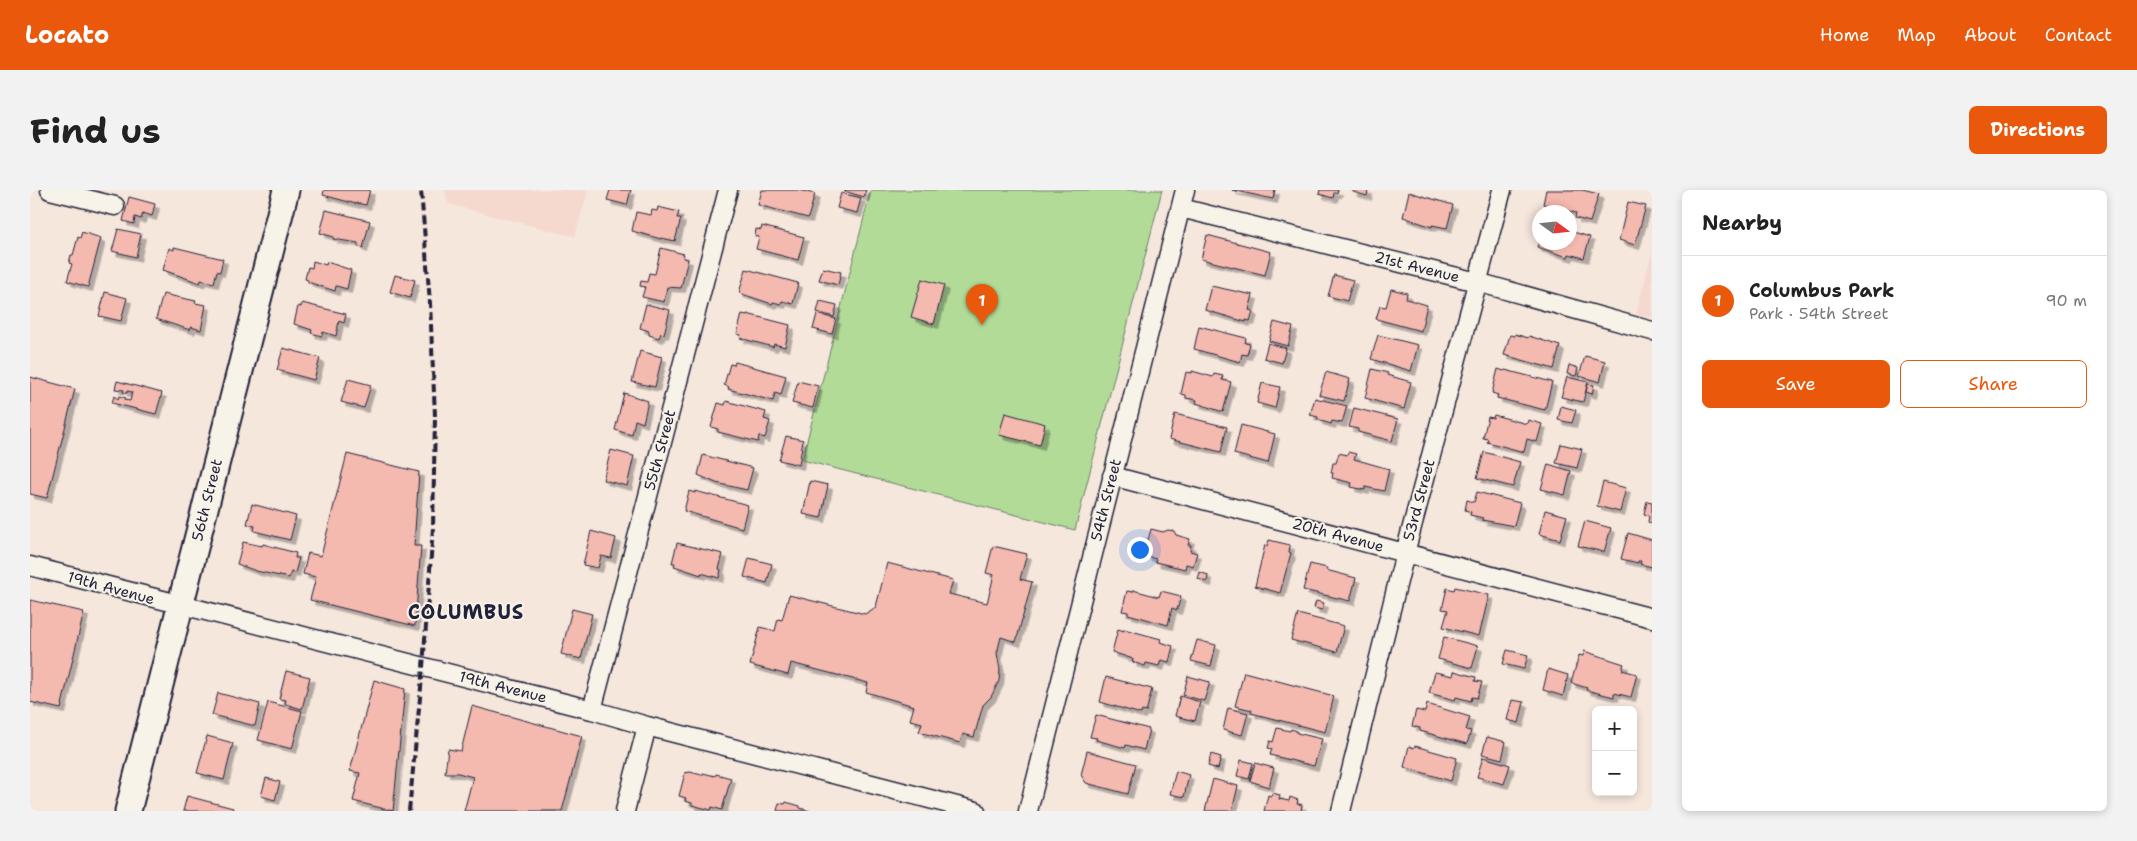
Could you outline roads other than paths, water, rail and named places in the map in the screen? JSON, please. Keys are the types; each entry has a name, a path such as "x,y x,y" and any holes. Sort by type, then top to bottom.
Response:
{"street":[{"path":"50,190 115,206"},
{"name":"56th Street","path":"128,811 286,190"},
{"name":"55th Street","path":"592,710 728,190"},
{"name":"54th Street","path":"1028,811 1185,190"},
{"name":"53rd Street","path":"1341,811 1405,553 1502,190"},
{"name":"21st Avenue","path":"1181,208 1477,282 1652,332"},
{"name":"20th Avenue","path":"1112,476 1652,618"},
{"name":"19th Avenue","path":"30,566 180,606 592,710 976,811"},
{"path":"625,811 647,726"}],"railway":[{"path":"409,811 423,667 433,528 435,416 430,303 421,190"}],"place":[{"name":"Columbus Park","path":"982,325"}],"district":[{"name":"COLUMBUS","path":"466,612"}]}
